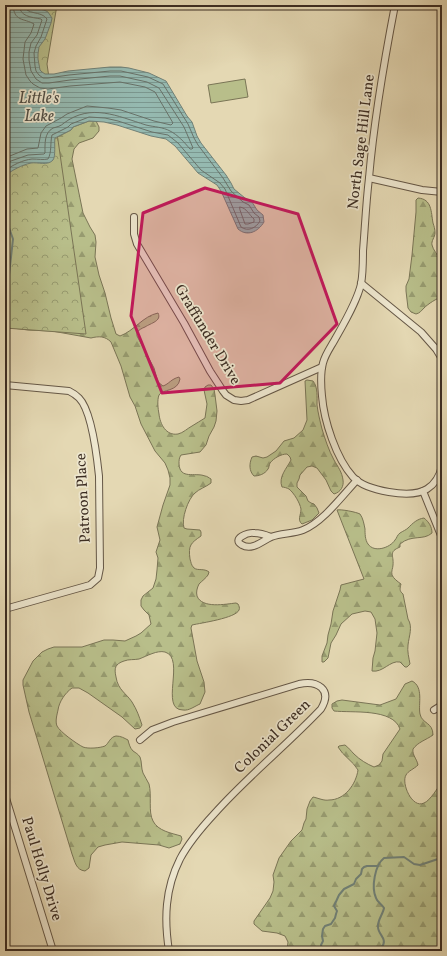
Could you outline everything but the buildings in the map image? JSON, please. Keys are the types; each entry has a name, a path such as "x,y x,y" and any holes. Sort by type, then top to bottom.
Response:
{"street":[{"name":"North Sage Hill Lane","path":"322,367 325,358 352,306 361,284 372,143 395,5"},
{"path":"369,178 422,190 442,192"},
{"name":"Graffunder Drive","path":"134,217 134,234 137,244 184,323 210,371 223,391 231,398 238,401 248,400 322,367"},
{"path":"361,284 421,332 436,349 442,359"},
{"path":"322,367 322,396 324,415 334,443 343,462 356,480 374,489 387,492 411,493 423,491 434,483 442,466"},
{"name":"Patroon Place","path":"5,385 69,391 80,398 85,406 92,429 99,476 100,568 98,578 90,585 5,609"},
{"path":"272,537 296,533 309,528 330,509 356,480"},
{"path":"423,491 442,538"},
{"name":"Colonial Green","path":"140,740 152,730 173,722 299,684 316,684 322,689 325,695 325,700 321,709 228,799 194,837 183,854 171,884 167,906 166,924 169,951"},
{"path":"434,710 442,705"},
{"name":"Paul Holly Drive","path":"5,795 53,951"}],"highlighted area":[{"path":"205,188 298,214 337,324 280,383 162,393 131,316 143,213"}],"green space":[{"path":"5,5 57,5 47,64 86,334 5,328"},
{"path":"245,79 248,97 211,103 208,85"},
{"path":"89,121 96,121 99,131 93,138 79,143 74,149 72,159 83,213 95,235 95,257 116,334 120,336 125,334 148,317 158,313 159,316 157,320 137,332 137,336 154,368 158,382 163,386 176,378 179,377 180,379 176,386 161,393 158,397 158,407 162,425 170,433 178,434 184,432 205,418 207,404 204,390 208,385 211,385 214,389 217,411 216,421 206,445 200,452 181,455 179,459 180,469 185,474 201,475 211,479 211,483 192,496 184,515 183,524 184,528 200,530 201,536 190,547 190,559 194,568 209,572 199,584 197,596 204,603 209,604 221,605 236,603 239,606 239,610 225,618 192,625 191,628 197,661 204,682 205,692 200,704 192,708 183,710 176,708 173,702 173,664 171,656 165,652 159,652 139,659 124,661 117,665 115,669 118,685 132,702 138,713 142,725 140,728 135,729 122,717 79,688 72,688 63,698 56,718 56,724 59,729 73,741 85,748 105,746 112,738 116,736 128,740 132,750 140,757 143,773 149,784 153,821 161,829 181,836 182,839 180,844 169,848 159,845 122,842 98,847 91,855 89,868 85,871 78,867 72,854 29,712 23,680 33,661 42,652 48,649 54,647 82,647 104,640 125,641 141,633 151,624 149,615 141,606 141,600 143,596 153,588 156,579 158,558 156,552 160,540 157,527 170,485 170,478 165,463 155,451 141,424 111,342 102,337 91,338 52,331 5,327 5,223 55,138 71,130 73,127"},
{"path":"418,198 423,199 428,203 431,211 435,229 432,245 433,249 442,261 442,297 433,301 416,314 411,312 408,308 406,286 409,279 416,200"},
{"path":"305,381 313,381 316,386 317,408 322,429 330,453 341,472 343,482 340,490 334,494 317,468 312,466 307,467 300,475 297,487 306,496 308,501 314,504 319,513 312,520 302,524 300,521 301,509 298,501 291,491 282,487 281,483 285,469 291,460 290,457 287,454 274,459 270,463 268,469 258,476 254,476 252,474 250,470 250,462 252,457 267,457 276,451 284,441 294,438 303,430 307,420"},
{"path":"337,510 360,514 364,523 367,542 371,547 378,549 393,543 399,534 419,519 424,518 431,527 432,533 425,537 413,538 404,541 392,554 392,575 401,584 400,591 403,594 410,625 408,654 410,664 407,667 400,662 396,662 380,670 372,671 377,633 375,619 371,612 365,611 352,614 341,624 331,643 328,658 322,662 322,656 327,643 333,611 341,585 364,579"},
{"path":"412,681 416,684 419,691 421,717 433,731 433,735 413,749 418,765 406,775 406,789 412,799 420,804 426,802 431,797 442,782 442,951 287,951 288,942 285,936 277,933 262,931 254,924 254,921 270,898 273,891 273,875 279,858 291,841 302,830 306,819 307,809 313,797 323,800 335,799 345,794 355,781 358,770 338,747 345,745 359,758 374,767 379,765 382,761 383,754 400,729 396,722 381,715 361,712 334,711 332,704 342,700 380,705 396,699 405,684"}],"water":[{"name":"Little's Lake","path":"5,5 22,5 44,10 48,12 52,18 45,39 39,47 38,54 40,70 45,74 121,67 149,73 166,81 192,122 201,143 226,175 234,189 252,202 257,210 263,215 264,222 262,226 256,231 249,233 245,233 238,229 217,185 198,173 175,146 166,139 104,122 89,121 73,127 71,130 55,138 54,156 51,162 34,163 21,166 5,176"}],"waterway":[{"path":"7,298 13,239 8,225"},
{"path":"382,951 381,948 384,940 378,930 378,925 384,908 377,899 374,888 376,871 381,861 384,858 404,857 414,864 420,865 438,859 442,855"},
{"path":"323,951 321,945 323,941 323,929 325,926 331,924 335,918 337,911 334,906 339,895 344,889 354,884 364,867 377,866"}]}
